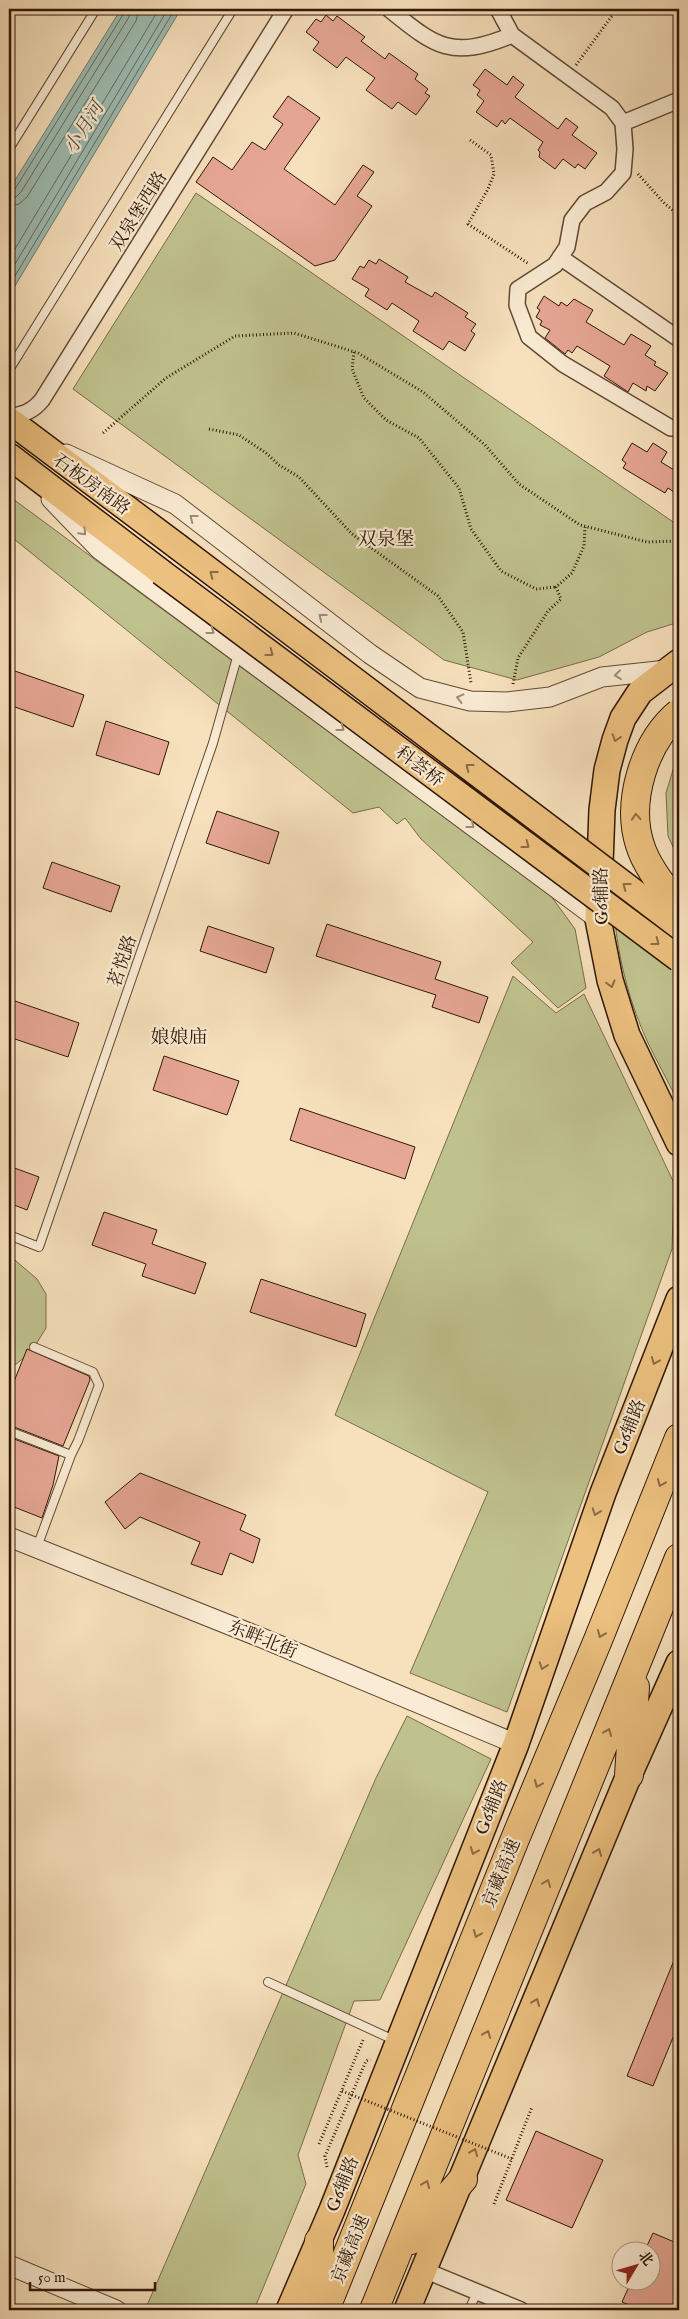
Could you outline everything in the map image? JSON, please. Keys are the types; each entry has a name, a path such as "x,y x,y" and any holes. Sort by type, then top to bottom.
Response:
{"highway":[{"path":"679,713 656,742 644,764 637,787 635,815 640,846 668,893 679,906"},
{"name":"京藏高速","path":"325,2310 679,1438"},
{"path":"374,2310 679,1558"},
{"path":"629,1775 636,1664"},
{"path":"396,2258 463,2179"},
{"path":"319,2241 319,2310"}],"main road":[{"name":"石板房南路","path":"9,420 29,437 177,546"},
{"name":"石板房南路","path":"10,457 160,572"},
{"name":"科荟桥","path":"177,546 679,926"},
{"name":"科荟桥","path":"160,572 679,959"},
{"name":"G6辅路","path":"673,666 640,692 623,718 607,770 602,810 598,920 610,980 627,1034 679,1143"},
{"name":"G6辅路","path":"289,2310 319,2241 516,1744 603,1493 679,1299"},
{"path":"407,2310 463,2179 629,1775 679,1663"}],"street":[{"name":"双泉堡西路","path":"9,416 16,416 35,409 42,400 286,9"},
{"path":"389,9 422,36 446,48 474,48 512,36"},
{"path":"498,9 512,36 612,108 623,123 623,173 606,192 585,203 572,220 567,247 554,265 518,289 517,305 529,337 563,364 622,400 671,428 679,428"},
{"path":"623,123 679,100"},
{"path":"560,257 679,339"},
{"path":"29,437 175,504 370,654 420,688 470,701 507,702 550,697 602,677 673,666"},
{"path":"10,457 99,549 598,920"},
{"name":"东畔北街","path":"9,1536 272,1642 516,1744"},
{"path":"9,2266 116,2310"},
{"path":"424,2270 521,2310"}],"lane":[{"path":"9,149 96,9"},
{"path":"9,370 233,9"},
{"name":"茗悦路","path":"9,1235 39,1247 213,743 238,652"},
{"path":"34,1347 93,1372 99,1385 37,1547"},
{"path":"9,1431 71,1455"},
{"path":"268,1982 398,2042"},
{"path":"468,2310 477,2292"}],"path":[{"path":"568,76 617,9"},
{"path":"9,19 11,32 9,36"},
{"path":"470,140 491,156 494,174 488,189 468,224 542,272"},
{"path":"624,158 665,204 679,215"},
{"path":"103,434 166,378 235,336 294,333 354,352 423,392 485,445 518,484 580,525 648,542 679,541"},
{"path":"354,352 352,369 364,398 386,420 419,438 460,488 471,529 501,571 536,589 556,587 572,574 584,546 585,526"},
{"path":"209,430 239,435 266,453 279,465 299,477 352,534 438,596 463,632 471,683"},
{"path":"512,687 518,658 548,611 561,598 556,587"},
{"path":"320,2144 363,2040"},
{"path":"342,2091 512,2159"},
{"path":"494,2204 532,2107"}],"green space":[{"path":"196,193 679,526 679,622 647,632 599,657 517,680 444,660 73,389"},
{"path":"9,496 551,896 575,929 586,988 558,1008 511,963 533,942 421,839 405,818 397,824 379,807 353,813 9,535"},
{"path":"679,757 679,860 668,836 666,793 676,760"},
{"path":"615,923 679,975 679,1105 648,1043 636,1014 623,969"},
{"path":"513,976 556,1013 584,994 674,1183 672,1249 507,1712 410,1673 488,1492 335,1415"},
{"path":"9,1255 37,1279 46,1294 46,1328 32,1351 9,1370"},
{"path":"407,1716 491,1759 380,2000 354,2001 298,2155 306,2184 254,2310 145,2310 376,1778"}],"water":[{"name":"小月河","path":"121,9 181,9 9,296 9,190"}],"building":[{"path":"326,15 333,21 337,16 365,37 361,41 385,59 389,53 418,74 415,79 428,89 425,93 430,96 416,115 398,102 392,109 366,90 375,78 346,57 337,68 313,50 319,42 306,32 316,19 321,22"},
{"path":"485,69 507,85 513,76 524,85 515,97 558,129 566,118 578,127 572,135 597,153 585,169 578,164 575,168 563,159 555,169 539,157 540,152 538,150 543,142 510,118 505,124 502,120 497,127 476,112 484,101 477,95 480,90 473,85"},
{"path":"288,96 320,118 284,169 335,205 363,165 374,172 357,196 372,206 335,260 315,266 196,182 213,157 232,170 252,142 265,150 283,124 273,117"},
{"path":"379,259 408,277 405,282 432,297 435,292 468,313 465,317 476,324 471,331 475,334 465,351 449,341 443,350 413,331 419,321 392,303 387,310 365,296 369,289 352,279 360,266 364,268 369,260 376,264"},
{"path":"544,296 559,306 561,302 567,306 574,299 593,310 586,322 624,345 631,334 651,346 645,355 656,362 654,365 668,373 655,391 647,386 646,391 633,383 628,392 604,376 610,366 577,346 572,353 568,350 565,354 545,338 550,330 540,325 542,321 536,317 540,310 537,308"},
{"path":"632,443 647,452 653,443 667,452 661,462 679,473 679,483 674,492 668,488 665,493 623,468 626,463 622,460"},
{"path":"9,669 84,695 73,727 9,705"},
{"path":"106,721 169,742 159,775 96,755"},
{"path":"217,811 279,832 269,864 206,843"},
{"path":"52,862 120,886 111,912 43,888"},
{"path":"327,924 441,962 435,979 488,997 479,1023 432,1007 436,995 316,956"},
{"path":"208,926 274,948 266,973 200,951"},
{"path":"9,999 79,1023 68,1057 9,1037"},
{"path":"164,1056 239,1081 227,1115 153,1090"},
{"path":"300,1108 415,1147 405,1179 290,1140"},
{"path":"9,1166 39,1177 27,1210 9,1203"},
{"path":"104,1212 157,1230 152,1244 206,1263 195,1294 142,1276 146,1264 92,1245"},
{"path":"261,1279 366,1314 356,1347 250,1312"},
{"path":"27,1349 89,1376 90,1380 63,1446 9,1425 9,1394"},
{"path":"9,1437 59,1456 53,1485 42,1518 9,1505"},
{"path":"140,1473 246,1515 240,1530 260,1539 253,1563 230,1553 222,1575 191,1564 200,1542 140,1517 125,1529 105,1502"},
{"path":"679,1948 679,2023 653,2086 627,2076"},
{"path":"536,2131 603,2160 572,2228 506,2200"},
{"path":"653,2233 679,2244 679,2310 641,2310 622,2302 626,2292 660,2292 660,2242 649,2242"}],"district":[{"name":"双泉堡","path":"386,538"},
{"name":"娘娘庙","path":"179,1036"}]}
